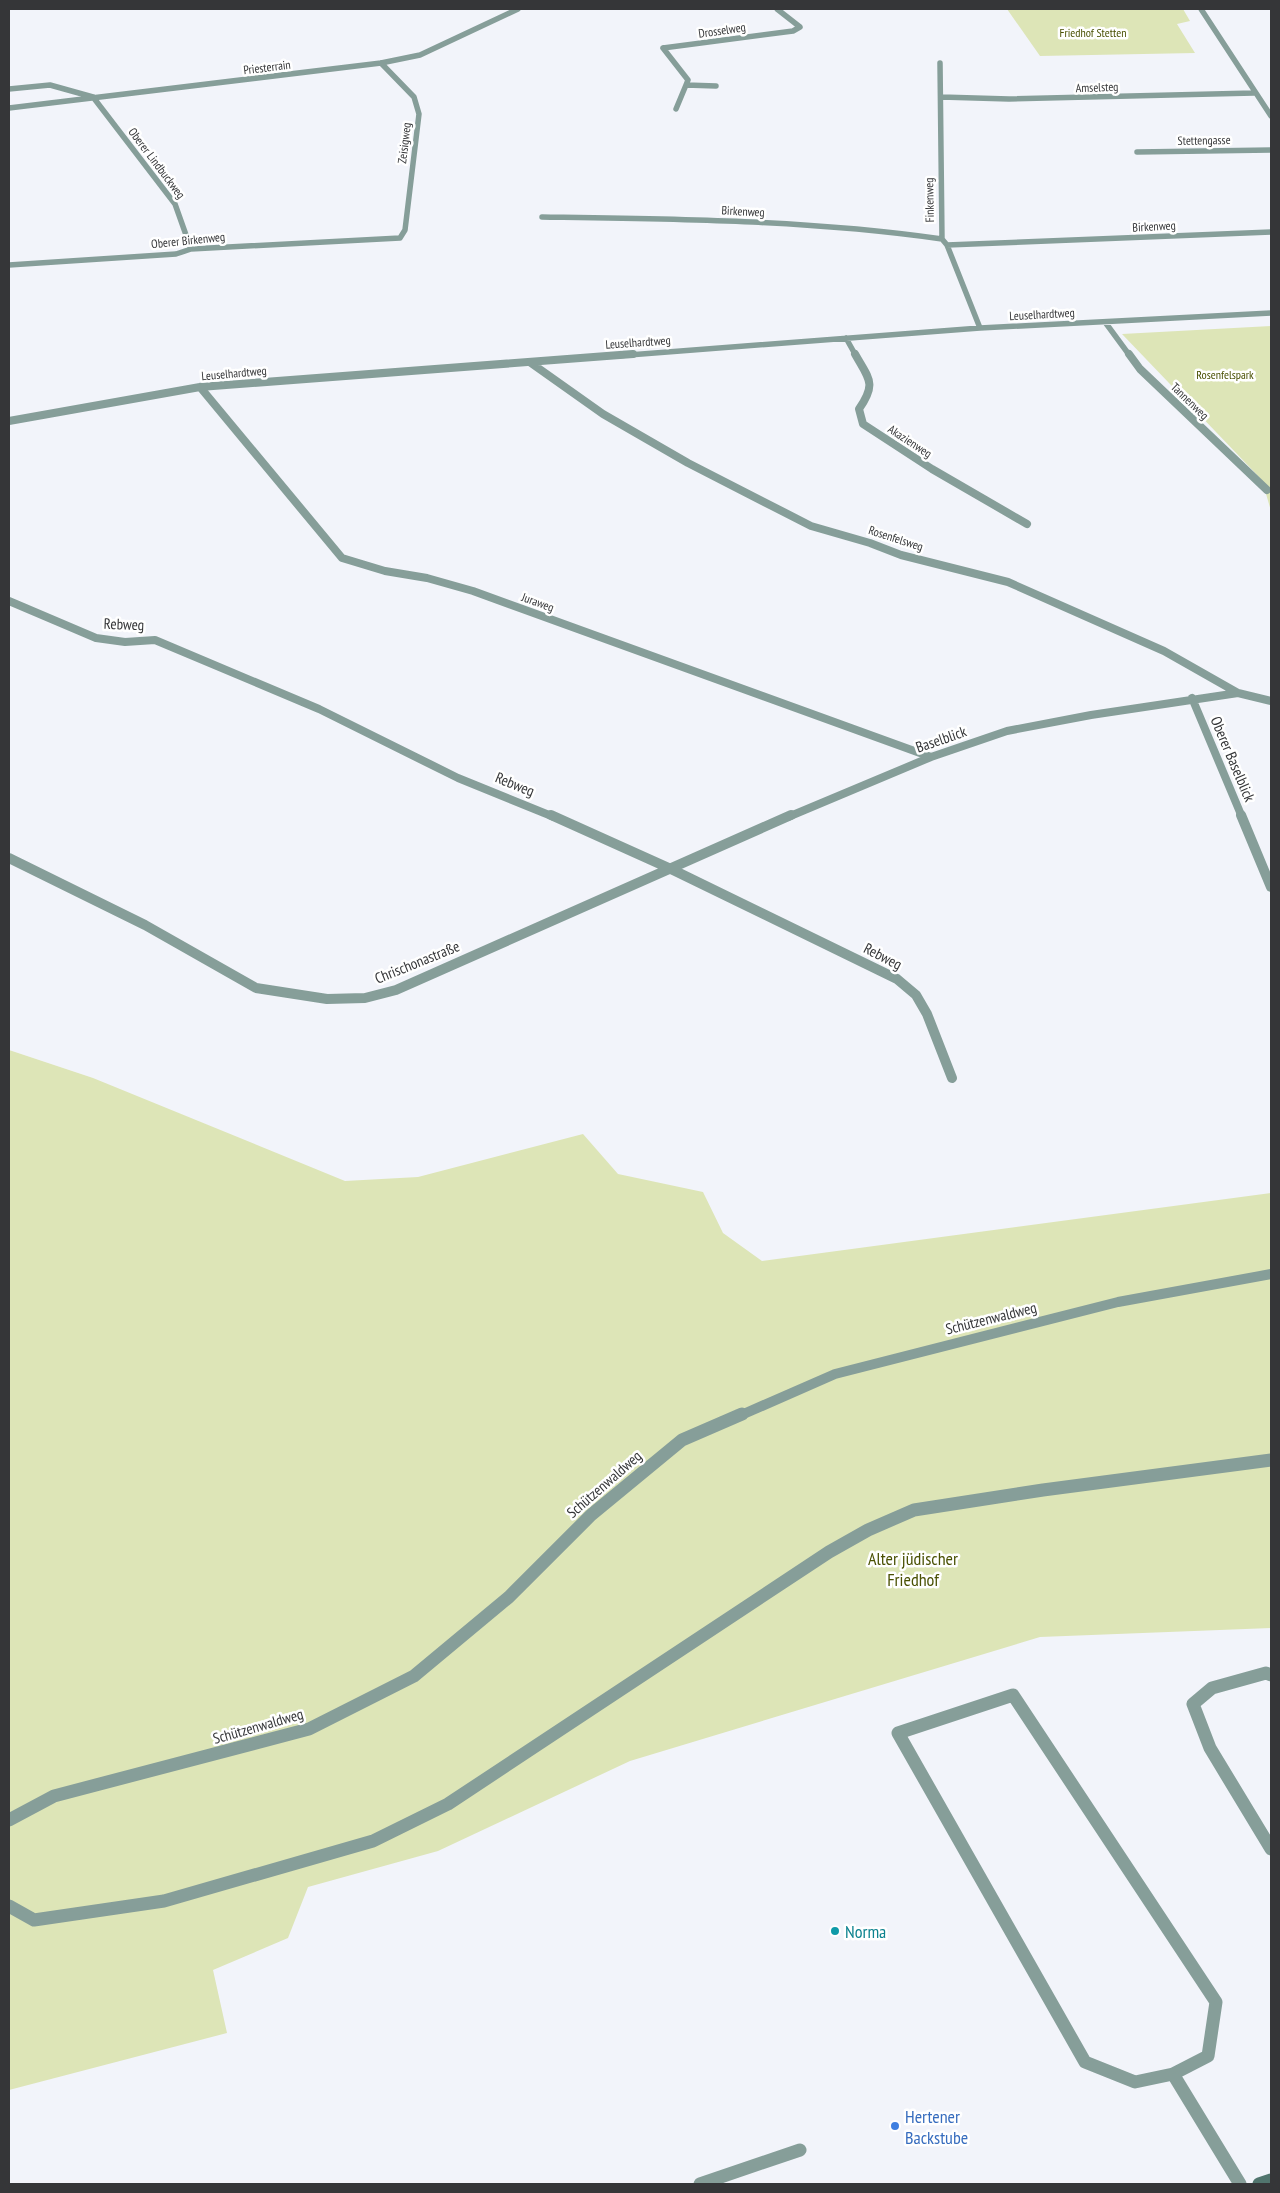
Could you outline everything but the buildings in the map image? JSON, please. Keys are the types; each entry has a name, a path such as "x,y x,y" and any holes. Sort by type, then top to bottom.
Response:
{"main road":[{"path":"1259,2184 1271,2180"}],"street":[{"name":"Priesterrain","path":"9,108 381,63 420,55 518,9"},
{"name":"Drosselweg","path":"686,85 688,80 685,75 663,48 793,31 800,27 777,9"},
{"path":"1201,9 1254,93 1271,116"},
{"name":"Zeisigweg","path":"381,63 414,97 419,114 405,230 400,238"},
{"name":"Finkenweg","path":"940,64 939,144 942,239 947,245 980,328"},
{"path":"9,89 50,85 93,97"},
{"path":"676,109 686,85 716,86"},
{"name":"Amselsteg","path":"941,97 1009,99 1254,93"},
{"name":"Oberer Lindbuckweg","path":"93,97 175,204 191,249"},
{"name":"Stettengasse","path":"1138,152 1271,150"},
{"name":"Birkenweg","path":"542,218 753,222 884,230 942,239"},
{"name":"Birkenweg","path":"947,245 1271,232"},
{"name":"Oberer Birkenweg","path":"9,265 176,254 191,249 400,238"},
{"name":"Leuselhardtweg","path":"9,421 200,387 980,328 1271,313"},
{"name":"Tannenweg","path":"1105,322 1140,369 1267,490"},
{"name":"Akazienweg","path":"846,338 869,380 870,392 859,409 864,424 932,468 1027,524"},
{"name":"Rosenfelsweg","path":"531,363 620,424 688,463 811,526 870,542 901,555 1014,584 1164,652 1238,692 1271,701"},
{"name":"Juraweg","path":"200,387 342,558 385,572 427,578 473,591 931,757"},
{"name":"Rebweg","path":"9,601 96,638 125,642 155,640 319,709 458,778 544,812 671,869 897,979 916,995 927,1014 952,1078"},
{"name":"Baselblick","path":"671,869 821,802 931,757 1008,731 1091,715 1238,692"},
{"name":"Oberer Baselblick","path":"1192,698 1271,886"},
{"name":"Chrischonastraße","path":"9,858 145,925 256,988 327,999 366,998 396,990 671,869"},
{"name":"Schützenwaldweg","path":"9,1820 54,1796 309,1729 414,1676 509,1597 591,1515 682,1440 835,1374 1118,1302 1271,1274"},
{"path":"9,1906 34,1920 164,1901 374,1841 448,1804 829,1552 868,1530 914,1510 1271,1460"},
{"path":"1271,1675 1266,1673 1212,1688 1193,1704 1210,1748 1271,1849"},
{"path":"1013,1695 1216,2002 1208,2056 1173,2074 1135,2082 1085,2062 898,1733 1013,1695"},
{"path":"1173,2074 1240,2184"},
{"path":"700,2184 800,2150"}],"green space":[{"name":"Friedhof Stetten","path":"1007,9 1183,9 1190,21 1177,24 1195,53 1040,56"},
{"name":"Rosenfelspark","path":"1271,326 1271,511 1262,480 1122,334"},
{"name":"Alter jüdischer Friedhof","path":"9,1050 93,1078 345,1181 418,1177 583,1134 618,1174 703,1192 723,1233 762,1261 1271,1193 1271,1628 1040,1637 630,1761 438,1851 308,1887 288,1938 213,1970 227,2033 9,2090"}],"place":[{"name":"Norma","path":"835,1931"},
{"name":"Hertener Backstube","path":"895,2126"}]}
